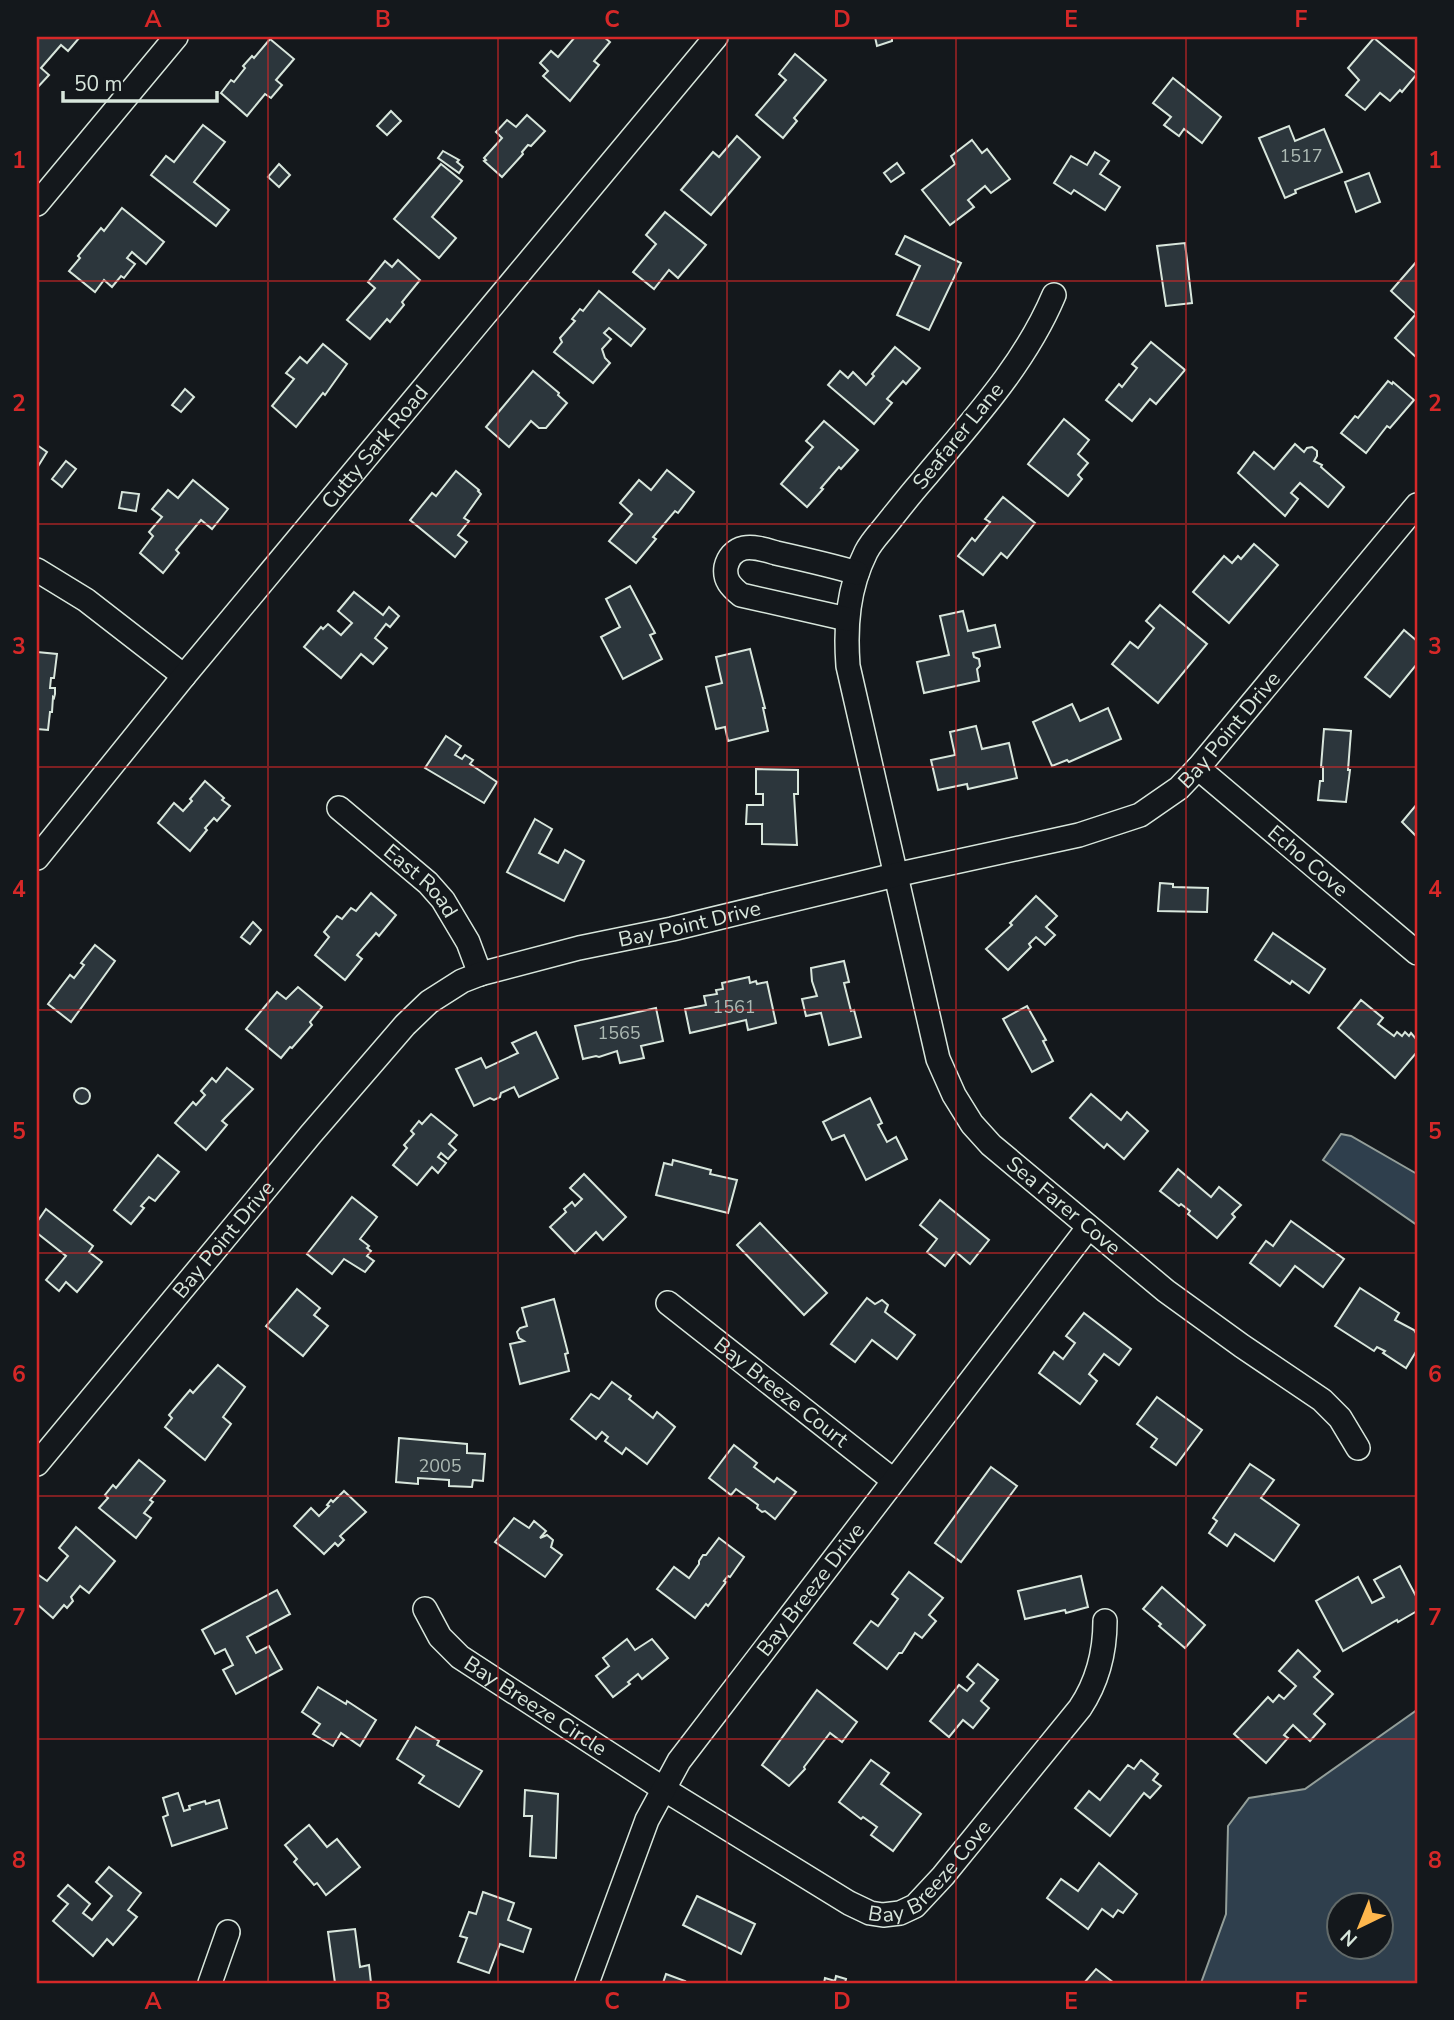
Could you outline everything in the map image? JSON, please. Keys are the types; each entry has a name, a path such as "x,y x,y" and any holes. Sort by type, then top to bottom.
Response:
{"street":[{"path":"37,204 176,37"},
{"name":"Cutty Sark Road","path":"37,858 184,676 716,37"},
{"name":"Seafarer Lane","path":"895,875 848,666 847,619 857,573 867,549 990,400 1030,346 1054,295"},
{"name":"Bay Point Drive","path":"37,1464 311,1134 405,1025 429,1002 462,981 480,974 579,948 1079,835 1140,815 1179,788 1198,768 1417,505"},
{"path":"847,619 741,594 732,588 726,569 736,550 751,547 857,573"},
{"path":"37,570 86,600 184,676"},
{"name":"Echo Cove","path":"1198,768 1417,953"},
{"name":"East Road","path":"339,808 428,883 443,900 468,942 480,974"},
{"name":"Sea Farer Cove","path":"895,875 938,1059 954,1095 972,1124 991,1145 1166,1291 1322,1400 1340,1418 1358,1448"},
{"name":"Bay Breeze Drive","path":"587,1983 647,1820 678,1761 1088,1228"},
{"name":"Bay Breeze Court","path":"668,1303 893,1480"},
{"name":"Bay Breeze Circle","path":"425,1609 440,1637 460,1657 662,1788"},
{"name":"Bay Breeze Cove","path":"662,1788 849,1903 870,1913 900,1913 915,1906 943,1876 1080,1708 1091,1692 1100,1668 1105,1642 1105,1621"},
{"path":"210,1983 228,1932"}],"water":[{"path":"1341,1134 1351,1136 1417,1174 1417,1225 1323,1160"},
{"path":"1417,1710 1417,1983 1201,1983 1226,1914 1228,1826 1249,1798 1305,1789"}],"building":[{"path":"37,37 80,37 68,51 61,45 41,68 49,75 37,88"},
{"path":"575,37 604,37 610,42 594,61 599,65 570,101 543,76 548,71 540,63 551,51 558,57"},
{"path":"875,37 892,37 892,41 877,46"},
{"path":"1374,38 1417,74 1402,92 1400,90 1390,101 1380,93 1365,110 1346,95 1359,80 1348,68"},
{"path":"270,39 294,59 276,80 282,85 271,98 265,94 247,116 221,93 231,80 234,82 245,68 243,66 252,56 254,58"},
{"path":"795,54 826,80 794,118 797,121 783,138 756,115 786,80 779,74"},
{"path":"1173,78 1221,117 1202,143 1184,129 1179,136 1164,125 1171,117 1153,103"},
{"path":"391,111 401,121 387,135 377,126"},
{"path":"527,115 545,131 531,146 528,145 502,177 484,158 502,138 496,132 507,120 516,127"},
{"path":"203,125 225,142 194,182 229,210 216,226 151,175 166,156 174,162"},
{"path":"1289,126 1295,141 1324,129 1342,172 1295,190 1296,193 1285,198 1259,138"},
{"path":"737,136 760,157 711,215 681,190 713,152 719,157"},
{"path":"972,140 982,153 987,149 1010,179 991,193 985,186 968,200 974,207 950,225 922,190 955,164 951,156"},
{"path":"443,151 459,160 457,162 463,167 459,173 438,158"},
{"path":"1095,152 1109,161 1100,174 1120,187 1105,210 1074,190 1071,194 1054,183 1071,156 1087,165"},
{"path":"897,163 904,173 891,182 884,173"},
{"path":"279,164 290,175 279,187 268,177"},
{"path":"441,164 462,181 432,217 456,238 439,258 394,219"},
{"path":"1369,173 1380,202 1356,212 1345,182"},
{"path":"122,208 164,242 146,264 132,252 127,258 135,264 124,278 121,276 112,287 104,280 95,292 69,271 101,228 104,231"},
{"path":"665,212 706,245 678,278 669,270 654,289 633,272 656,244 646,235"},
{"path":"905,236 961,263 929,330 897,315 920,266 896,254"},
{"path":"1185,243 1192,303 1166,306 1157,246"},
{"path":"398,260 420,280 390,322 387,319 370,339 347,320 375,288 368,282 385,261 392,267"},
{"path":"1417,261 1417,358 1395,338 1416,314 1391,291"},
{"path":"599,291 645,329 631,346 609,328 604,333 611,339 602,349 610,363 593,383 554,352 562,342 560,338 575,321 572,319 580,309 583,311"},
{"path":"1151,342 1185,370 1156,404 1150,399 1132,421 1106,400 1119,384 1122,387 1137,368 1132,364"},
{"path":"323,344 347,364 325,395 323,393 296,427 272,406 294,379 286,373 300,357 307,363"},
{"path":"895,347 920,368 906,384 903,381 887,399 892,403 874,424 828,385 840,371 848,378 853,372 866,385"},
{"path":"533,371 567,403 546,428 539,428 531,421 509,447 486,427"},
{"path":"1388,381 1392,384 1393,382 1414,400 1390,428 1387,426 1366,453 1341,433 1355,416 1358,418"},
{"path":"185,389 194,397 181,412 172,405"},
{"path":"1064,419 1089,440 1078,454 1088,463 1078,475 1082,479 1068,496 1028,464"},
{"path":"824,421 858,450 841,469 839,467 807,507 781,484 813,447 806,441"},
{"path":"1295,444 1304,452 1312,447 1317,451 1314,461 1322,465 1321,467 1344,487 1328,507 1300,483 1291,493 1298,499 1285,516 1238,473 1254,452 1274,469"},
{"path":"37,445 47,452 37,468"},
{"path":"66,461 76,469 62,487 52,479"},
{"path":"667,470 694,492 678,513 675,511 653,537 656,539 636,563 609,541 632,514 620,503 639,480 651,490"},
{"path":"456,471 481,494 464,518 469,521 458,535 467,542 455,557 410,520 432,493 436,496"},
{"path":"193,480 228,509 212,529 201,520 176,550 179,553 163,573 140,553 153,536 149,532 162,517 152,509 168,490 178,498"},
{"path":"122,492 139,494 136,511 119,508"},
{"path":"1003,497 1035,523 1007,558 1001,553 983,575 958,556 972,538 975,541 990,522 985,519"},
{"path":"1254,544 1278,565 1229,623 1193,592 1224,556 1232,563 1238,556 1241,559"},
{"path":"630,586 655,633 650,635 662,659 623,679 601,637 620,627 606,599"},
{"path":"354,592 383,615 389,607 399,616 390,627 386,624 375,638 387,648 373,664 361,654 341,678 304,647 321,627 323,629 328,624 341,635 352,623 338,611"},
{"path":"1160,605 1207,644 1158,703 1112,664 1130,642 1138,648 1154,628 1146,621"},
{"path":"963,611 968,631 995,625 1000,647 973,653 974,657 979,659 979,681 924,693 917,662 949,655 940,616"},
{"path":"1404,630 1417,641 1417,664 1390,697 1365,677"},
{"path":"750,649 768,731 728,741 725,727 716,729 706,687 722,683 716,657"},
{"path":"37,652 57,654 54,678 51,678 50,688 55,688 55,694 48,730 37,729"},
{"path":"1072,704 1080,721 1108,708 1121,739 1069,762 1067,760 1052,766 1033,722"},
{"path":"976,726 982,749 1009,743 1017,778 968,789 967,784 938,790 931,760 955,755 950,732"},
{"path":"1324,729 1351,731 1346,802 1318,800 1320,781 1323,781 1321,767"},
{"path":"446,736 461,746 455,755 462,759 465,755 473,760 470,764 497,782 484,803 425,768"},
{"path":"756,769 798,770 798,794 794,794 797,845 762,844 762,824 746,824 747,805 763,805 763,794 756,794"},
{"path":"205,781 230,806 217,821 214,818 205,828 207,830 190,851 158,823 174,803 183,811"},
{"path":"1417,804 1417,837 1402,822"},
{"path":"535,819 552,829 539,853 558,863 565,850 584,861 564,901 507,872"},
{"path":"1160,883 1173,884 1173,887 1208,888 1207,912 1158,911"},
{"path":"371,893 396,915 379,936 376,933 357,955 362,959 345,980 315,955 329,937 324,932 337,916 342,919 351,908 356,911"},
{"path":"1036,896 1057,916 1046,927 1055,935 1045,945 1036,937 1029,944 1031,947 1008,970 986,949 1012,925 1010,923"},
{"path":"253,922 261,930 250,944 241,937"},
{"path":"1273,933 1325,969 1309,993 1292,981 1290,984 1255,960"},
{"path":"95,945 115,961 71,1022 48,1004 70,975 74,978 84,965 81,963"},
{"path":"844,961 849,982 844,983 861,1037 829,1045 821,1013 806,1016 802,999 817,996 811,968"},
{"path":"749,977 750,983 767,982 776,1023 748,1030 746,1020 690,1033 685,1009 706,1005 704,996 717,994 716,990 723,989 722,983"},
{"path":"298,987 322,1007 310,1022 312,1025 281,1058 246,1029 277,992 286,999"},
{"path":"1361,1000 1383,1018 1378,1024 1394,1036 1397,1032 1402,1036 1405,1032 1409,1036 1411,1033 1417,1040 1417,1052 1395,1078 1338,1028"},
{"path":"1027,1006 1046,1040 1043,1041 1053,1061 1032,1072 1003,1019"},
{"path":"656,1008 663,1041 641,1046 644,1058 620,1063 617,1051 583,1059 575,1026"},
{"path":"536,1032 558,1078 519,1097 514,1087 494,1100 490,1098 474,1106 456,1069 481,1058 486,1068 518,1053 512,1043"},
{"path":"227,1068 253,1089 222,1121 227,1125 206,1150 175,1123 193,1102 196,1105 205,1095 201,1091 212,1078 216,1082"},
{"path":"82,1088 90,1096 82,1104 74,1096"},
{"path":"1091,1094 1121,1120 1127,1112 1148,1131 1124,1159 1107,1144 1104,1148 1070,1118"},
{"path":"870,1098 882,1123 878,1125 887,1142 896,1137 907,1159 866,1180 844,1135 832,1140 823,1122"},
{"path":"431,1114 457,1135 449,1144 456,1150 448,1159 441,1153 438,1157 446,1163 438,1173 432,1167 417,1185 393,1165 407,1148 404,1145 414,1134 411,1131 419,1121 422,1124"},
{"path":"158,1155 179,1172 155,1201 149,1197 131,1224 114,1210"},
{"path":"673,1160 711,1170 710,1174 737,1180 728,1213 656,1195 664,1163 672,1165"},
{"path":"1178,1169 1211,1197 1219,1187 1241,1205 1232,1214 1235,1217 1217,1238 1188,1214 1190,1211 1160,1191"},
{"path":"584,1174 626,1217 603,1240 596,1232 575,1253 550,1227 566,1212 564,1209 572,1202 575,1206 582,1199 570,1188"},
{"path":"352,1197 377,1217 360,1239 369,1246 367,1248 371,1251 367,1256 374,1261 365,1272 344,1259 332,1274 307,1254"},
{"path":"940,1200 989,1240 970,1264 956,1252 945,1266 927,1252 937,1239 920,1225"},
{"path":"46,1209 93,1246 89,1252 102,1262 77,1292 66,1282 59,1291 46,1280 66,1256 37,1233 37,1222"},
{"path":"1291,1221 1344,1259 1323,1287 1295,1266 1280,1286 1250,1263 1266,1241 1273,1246"},
{"path":"760,1223 827,1293 804,1315 737,1245"},
{"path":"1360,1288 1399,1313 1395,1320 1414,1330 1417,1335 1417,1350 1406,1368 1383,1353 1385,1351 1377,1347 1374,1351 1335,1326"},
{"path":"297,1289 320,1308 314,1315 328,1326 303,1356 266,1326"},
{"path":"867,1298 875,1304 882,1300 888,1305 885,1312 915,1335 897,1359 872,1340 855,1362 831,1344"},
{"path":"554,1299 568,1353 565,1354 569,1371 520,1384 510,1344 524,1341 519,1338 517,1332 527,1326 522,1308"},
{"path":"1084,1313 1131,1349 1119,1365 1104,1354 1089,1374 1097,1381 1080,1404 1039,1373 1054,1352 1063,1359 1075,1343 1066,1336"},
{"path":"218,1365 245,1387 223,1417 231,1424 205,1460 165,1427 172,1418 169,1415 190,1390 193,1393"},
{"path":"612,1382 653,1418 657,1412 675,1427 647,1464 626,1448 622,1454 605,1441 608,1437 602,1432 596,1439 571,1419 591,1394 599,1399"},
{"path":"1157,1397 1202,1430 1176,1465 1151,1447 1157,1439 1137,1424"},
{"path":"399,1438 467,1444 467,1453 485,1454 483,1481 473,1480 472,1487 449,1486 449,1480 418,1478 418,1484 396,1482"},
{"path":"734,1445 757,1463 754,1467 774,1482 777,1478 796,1492 775,1519 765,1511 762,1512 757,1508 758,1505 736,1489 731,1495 709,1478"},
{"path":"139,1460 165,1481 150,1500 153,1502 144,1513 151,1518 136,1538 99,1508 108,1498 105,1495 113,1485 116,1488"},
{"path":"1250,1464 1274,1480 1261,1498 1299,1525 1274,1561 1235,1534 1227,1546 1209,1533 1217,1521 1213,1518"},
{"path":"991,1467 1017,1486 961,1562 935,1543"},
{"path":"344,1491 366,1512 340,1536 344,1540 338,1546 335,1543 324,1554 294,1526 311,1508 319,1516 331,1500 333,1502"},
{"path":"514,1518 529,1528 534,1521 546,1531 540,1538 547,1535 553,1540 551,1547 562,1555 545,1577 495,1542"},
{"path":"76,1527 115,1561 89,1593 80,1586 71,1597 73,1601 67,1608 64,1605 53,1618 37,1604 37,1574 47,1581 68,1556 59,1548"},
{"path":"719,1538 744,1557 708,1606 706,1604 695,1618 657,1589 674,1567 689,1578 703,1555 706,1555"},
{"path":"1400,1566 1417,1598 1417,1611 1343,1651 1316,1601 1358,1577 1372,1603 1384,1597 1374,1580"},
{"path":"909,1572 943,1598 929,1615 936,1621 922,1638 915,1633 887,1669 854,1643 871,1621 878,1626 898,1599 892,1594"},
{"path":"1081,1576 1088,1607 1025,1619 1018,1591"},
{"path":"1162,1587 1205,1625 1185,1648 1143,1609"},
{"path":"277,1590 290,1614 247,1637 256,1653 269,1646 282,1669 236,1694 223,1670 233,1665 225,1649 215,1654 202,1630"},
{"path":"627,1639 635,1650 652,1639 668,1658 642,1679 638,1674 613,1697 596,1676 609,1666 603,1658"},
{"path":"1298,1650 1320,1671 1314,1677 1333,1694 1314,1714 1325,1724 1310,1741 1293,1725 1284,1735 1288,1738 1266,1763 1234,1734 1268,1697 1273,1702 1279,1695 1284,1699 1296,1686 1279,1671"},
{"path":"978,1664 998,1680 981,1701 989,1708 973,1728 963,1720 949,1737 930,1721 959,1685 967,1691 974,1683 967,1677"},
{"path":"318,1687 346,1704 347,1701 376,1720 360,1746 341,1733 333,1746 313,1734 320,1724 302,1712"},
{"path":"817,1690 857,1722 842,1742 830,1733 805,1769 789,1786 762,1765"},
{"path":"416,1727 439,1741 437,1745 482,1771 459,1807 419,1783 424,1776 397,1759"},
{"path":"871,1760 889,1773 881,1784 921,1814 893,1851 871,1835 877,1827 863,1817 861,1819 839,1802"},
{"path":"1141,1760 1158,1774 1153,1780 1161,1786 1150,1798 1144,1793 1110,1836 1075,1808 1089,1791 1100,1800 1128,1765 1134,1769"},
{"path":"525,1790 558,1794 556,1858 530,1856 532,1816 524,1816"},
{"path":"178,1793 184,1811 190,1809 189,1806 219,1800 227,1828 172,1846 163,1817 168,1815 163,1798"},
{"path":"309,1825 327,1847 337,1839 360,1867 326,1895 294,1862 297,1859 285,1845"},
{"path":"1099,1863 1137,1894 1123,1913 1118,1910 1113,1917 1102,1909 1088,1929 1047,1898 1061,1879 1078,1891"},
{"path":"109,1867 141,1893 128,1910 137,1917 113,1945 107,1939 93,1956 53,1921 68,1904 58,1896 68,1885 90,1904 83,1913 92,1920 112,1896 96,1882"},
{"path":"483,1892 514,1903 508,1920 531,1929 523,1952 500,1944 489,1973 458,1962 467,1938 460,1936 469,1912 476,1914"},
{"path":"697,1896 755,1924 741,1954 683,1925"},
{"path":"355,1929 360,1967 369,1965 371,1983 335,1983 328,1932"},
{"path":"1096,1969 1114,1983 1084,1983"},
{"path":"666,1974 685,1981 663,1983"},
{"path":"836,1976 846,1979 845,1983 824,1983 825,1978 835,1981"}]}
